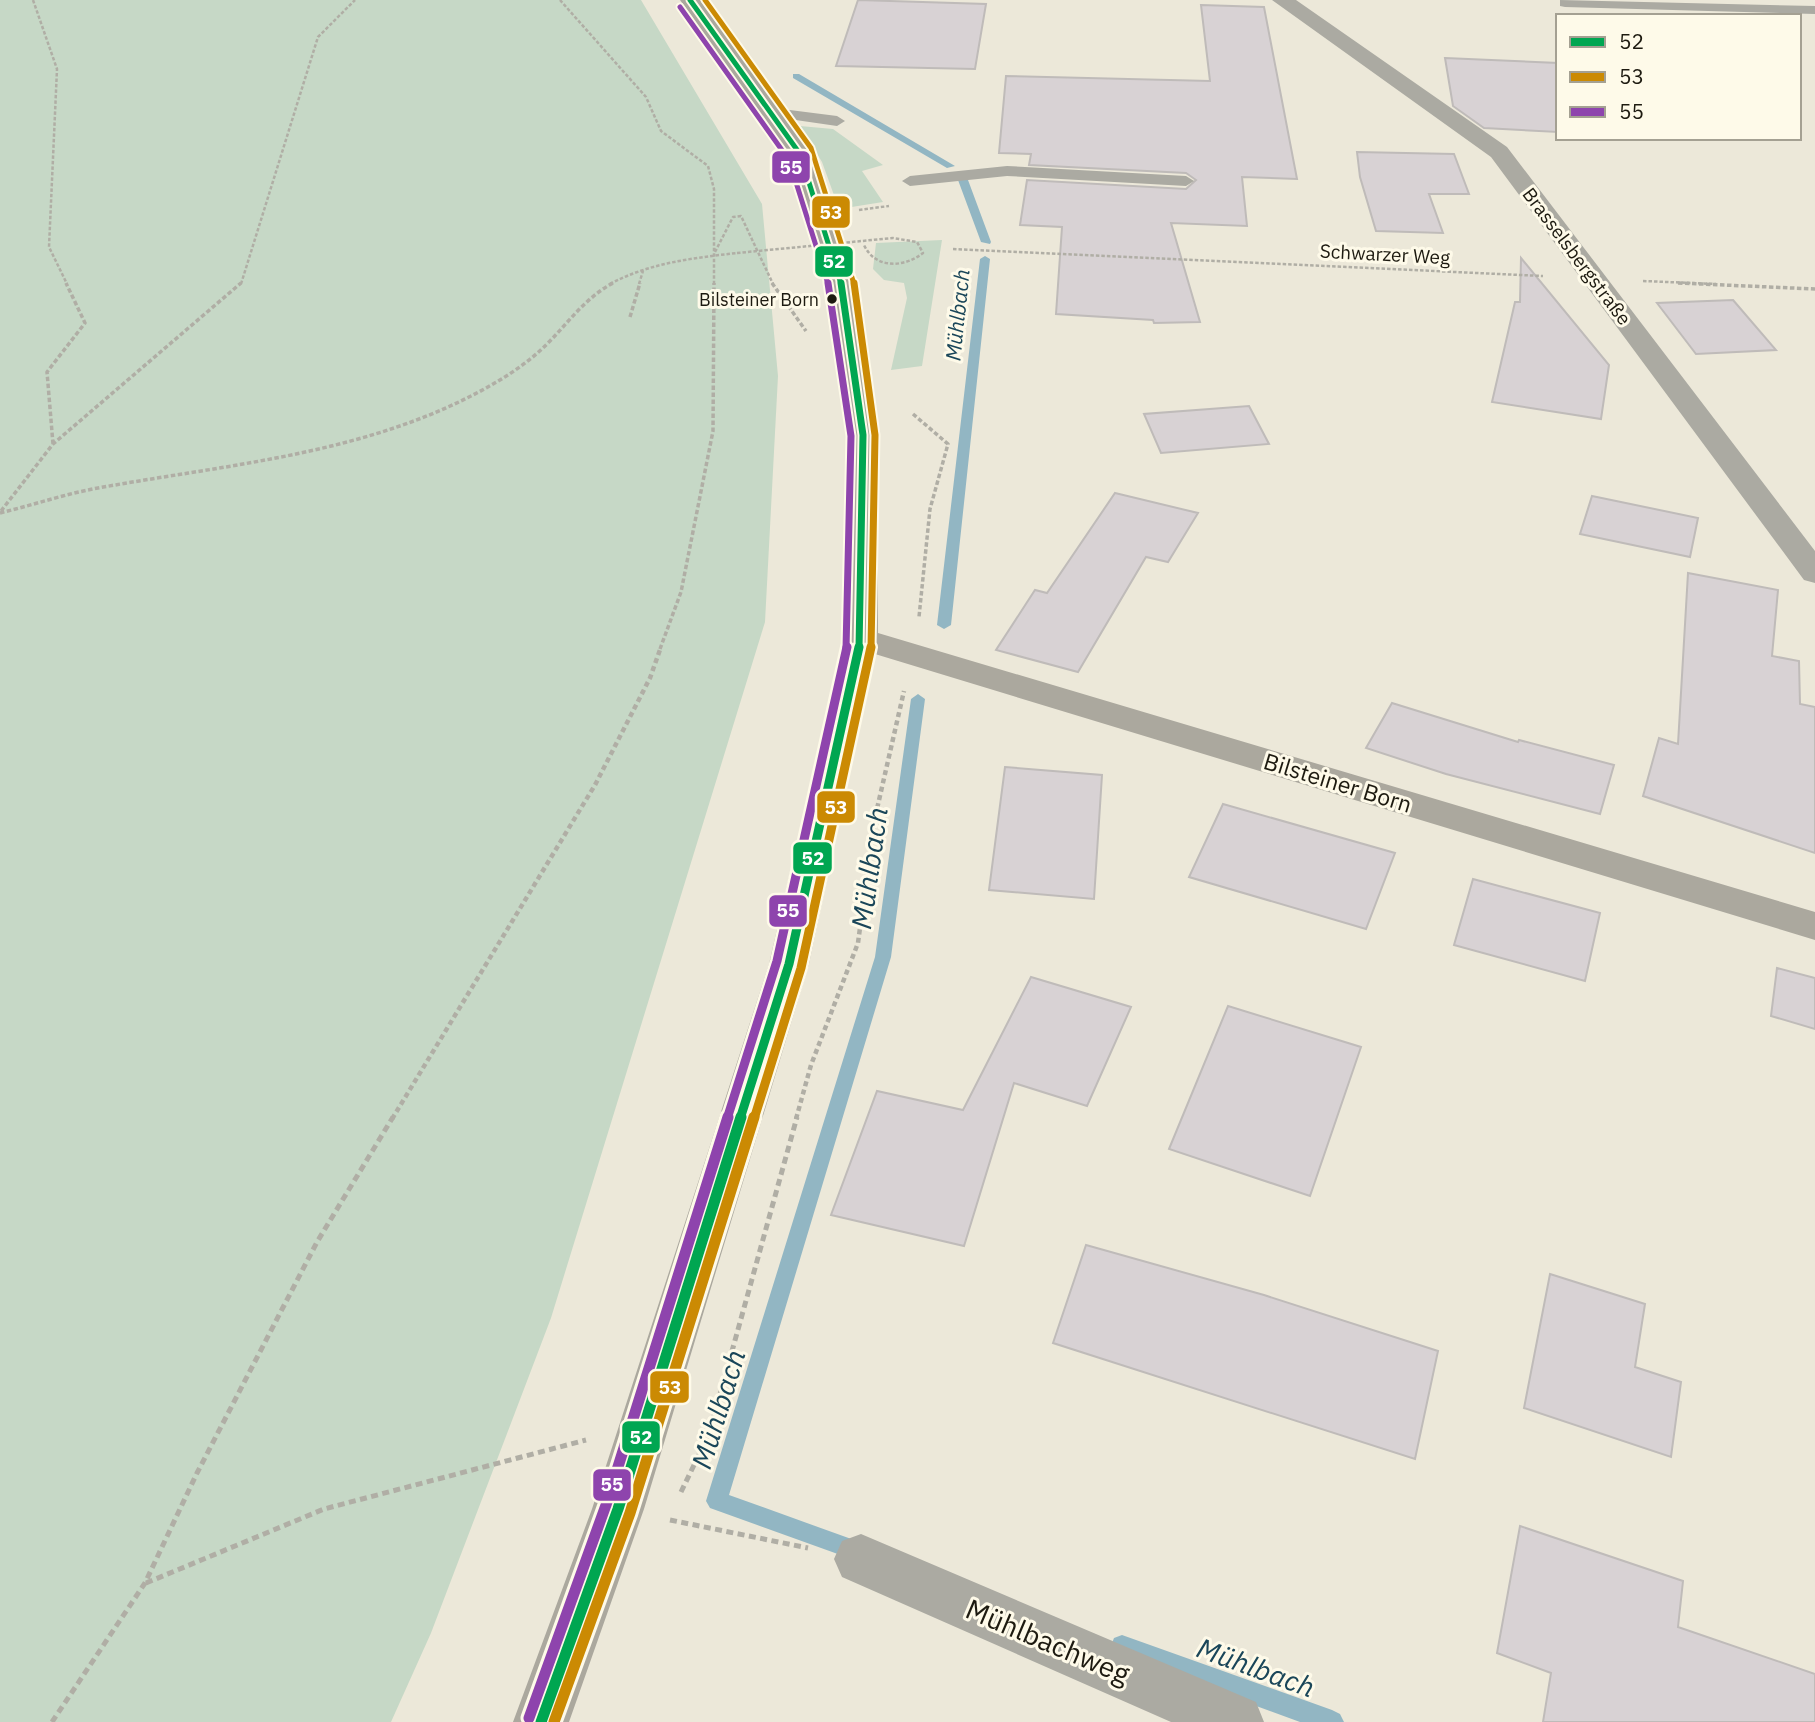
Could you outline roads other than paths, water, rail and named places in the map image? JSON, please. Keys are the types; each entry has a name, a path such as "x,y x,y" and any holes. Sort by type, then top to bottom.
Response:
{"main road":[{"path":"541,1722 618,1508 789,964 861,639 863,435 844,293 800,154 774,113 690,0"},
{"name":"Bilsteiner Born","path":"861,639 1815,926"}],"street":[{"name":"Brasselsbergstraße","path":"1282,0 1499,152 1815,573"},
{"name":"Mühlbachweg","path":"861,1559 1236,1722"}],"lane":[{"path":"1565,3 1815,10"},
{"path":"774,113 837,121"},
{"path":"910,181 1007,171 1186,181"}],"waterway":[{"name":"Mühlbach","path":"796,76 950,166"},
{"name":"Mühlbach","path":"963,180 986,242"},
{"name":"Mühlbach","path":"944,625 985,259"},
{"name":"Mühlbach","path":"860,1552 717,1501 883,957 918,699"},
{"name":"Mühlbach","path":"1122,1646 1332,1722"}],"place":[{"name":"Bilsteiner Born","path":"832,299"}]}
